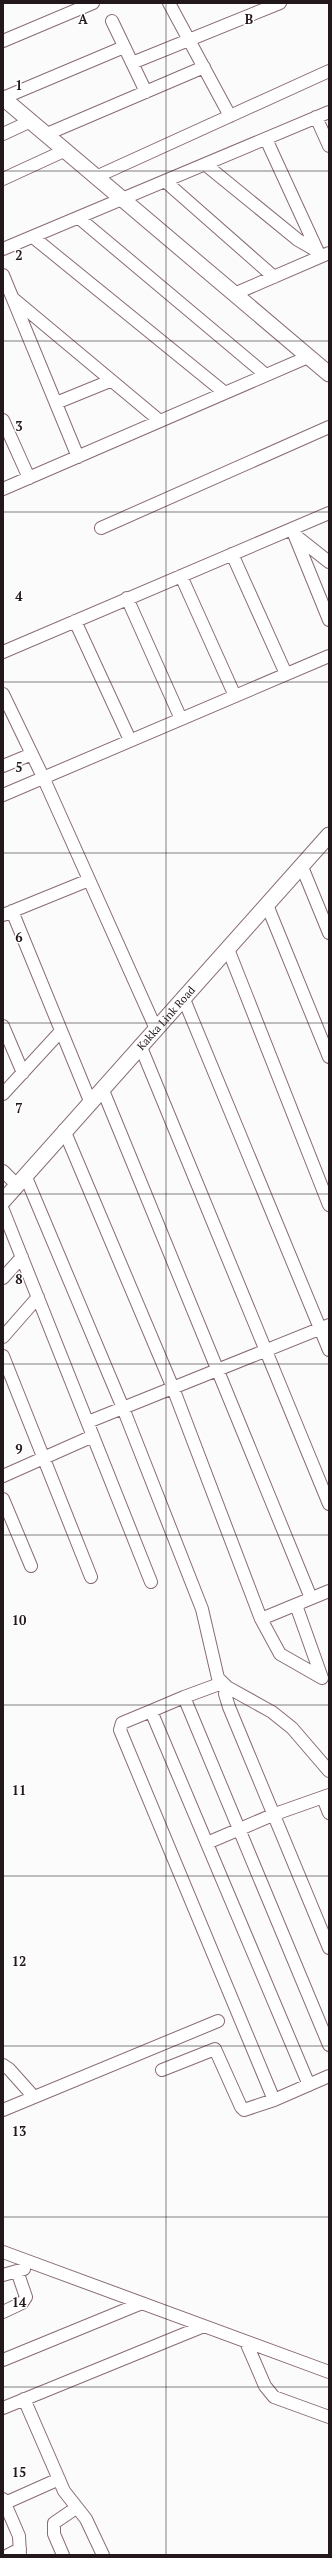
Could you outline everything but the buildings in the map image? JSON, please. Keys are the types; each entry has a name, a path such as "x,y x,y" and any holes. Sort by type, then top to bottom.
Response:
{"street":[{"path":"3,41 93,3"},
{"path":"169,3 230,116"},
{"path":"132,63 188,38 280,3"},
{"path":"112,21 146,92"},
{"path":"124,47 3,98 98,176 329,374"},
{"path":"47,134 204,67"},
{"path":"98,176 329,71"},
{"path":"3,249 166,182 329,112"},
{"path":"316,117 329,146"},
{"path":"3,134 31,121"},
{"path":"266,139 322,254"},
{"path":"3,179 66,150"},
{"path":"206,164 298,240 322,254"},
{"path":"166,182 274,277"},
{"path":"79,218 266,375"},
{"path":"33,237 225,393"},
{"path":"234,294 322,254"},
{"path":"3,275 78,457"},
{"path":"12,298 160,421"},
{"path":"3,489 308,357"},
{"path":"56,402 110,381"},
{"path":"3,420 29,478"},
{"path":"101,528 329,427"},
{"path":"3,652 232,554 293,532 329,513"},
{"path":"293,532 329,562"},
{"path":"293,532 329,620"},
{"path":"232,554 286,674"},
{"path":"181,576 235,696"},
{"path":"127,598 181,719"},
{"path":"74,621 130,740"},
{"path":"3,794 329,656"},
{"path":"3,694 43,777 156,1029"},
{"path":"3,713 14,719"},
{"path":"3,766 32,754"},
{"name":"Kakka Link Road","path":"3,1201 64,1130 302,867 329,835"},
{"path":"302,867 329,933"},
{"path":"89,880 8,913 61,1031 90,1101"},
{"path":"267,905 329,1056"},
{"path":"228,949 329,1205"},
{"path":"183,997 325,1327 329,1350"},
{"path":"3,1026 23,1073"},
{"path":"3,1094 61,1031"},
{"path":"140,1045 267,1350 329,1504"},
{"path":"102,1088 311,1598"},
{"path":"64,1130 173,1388 261,1619 280,1654 326,1680"},
{"path":"3,1171 21,1180 124,1408 202,1609 217,1674 224,1685 228,1707 275,1814 329,1948"},
{"path":"3,1210 151,1582"},
{"path":"3,1278 22,1257"},
{"path":"3,1337 38,1297"},
{"path":"88,1422 325,1327"},
{"path":"3,1356 91,1577"},
{"path":"3,1476 93,1436"},
{"path":"3,1499 31,1566"},
{"path":"261,1619 311,1598 328,1595"},
{"path":"296,1605 326,1680"},
{"path":"274,2100 120,1730 122,1723 184,1697 224,1685 272,1712 292,1728 329,1771"},
{"path":"184,1697 329,2045"},
{"path":"151,1711 309,2085"},
{"path":"207,1843 275,1814 326,1797 329,1813"},
{"path":"3,2110 218,2021"},
{"path":"162,2070 215,2049 241,2107 249,2110 329,2076"},
{"path":"3,2065 9,2069 34,2097"},
{"path":"3,2252 329,2372"},
{"path":"3,2275 39,2265"},
{"path":"3,2312 22,2303 26,2297 17,2271"},
{"path":"3,2360 142,2303"},
{"path":"3,2408 204,2326"},
{"path":"246,2342 266,2386 274,2397 329,2417"},
{"path":"24,2399 59,2480 76,2508 86,2519 103,2555"},
{"path":"8,2555 20,2552 19,2536 4,2502 59,2480"},
{"path":"63,2555 54,2534 54,2523 76,2508"}]}
